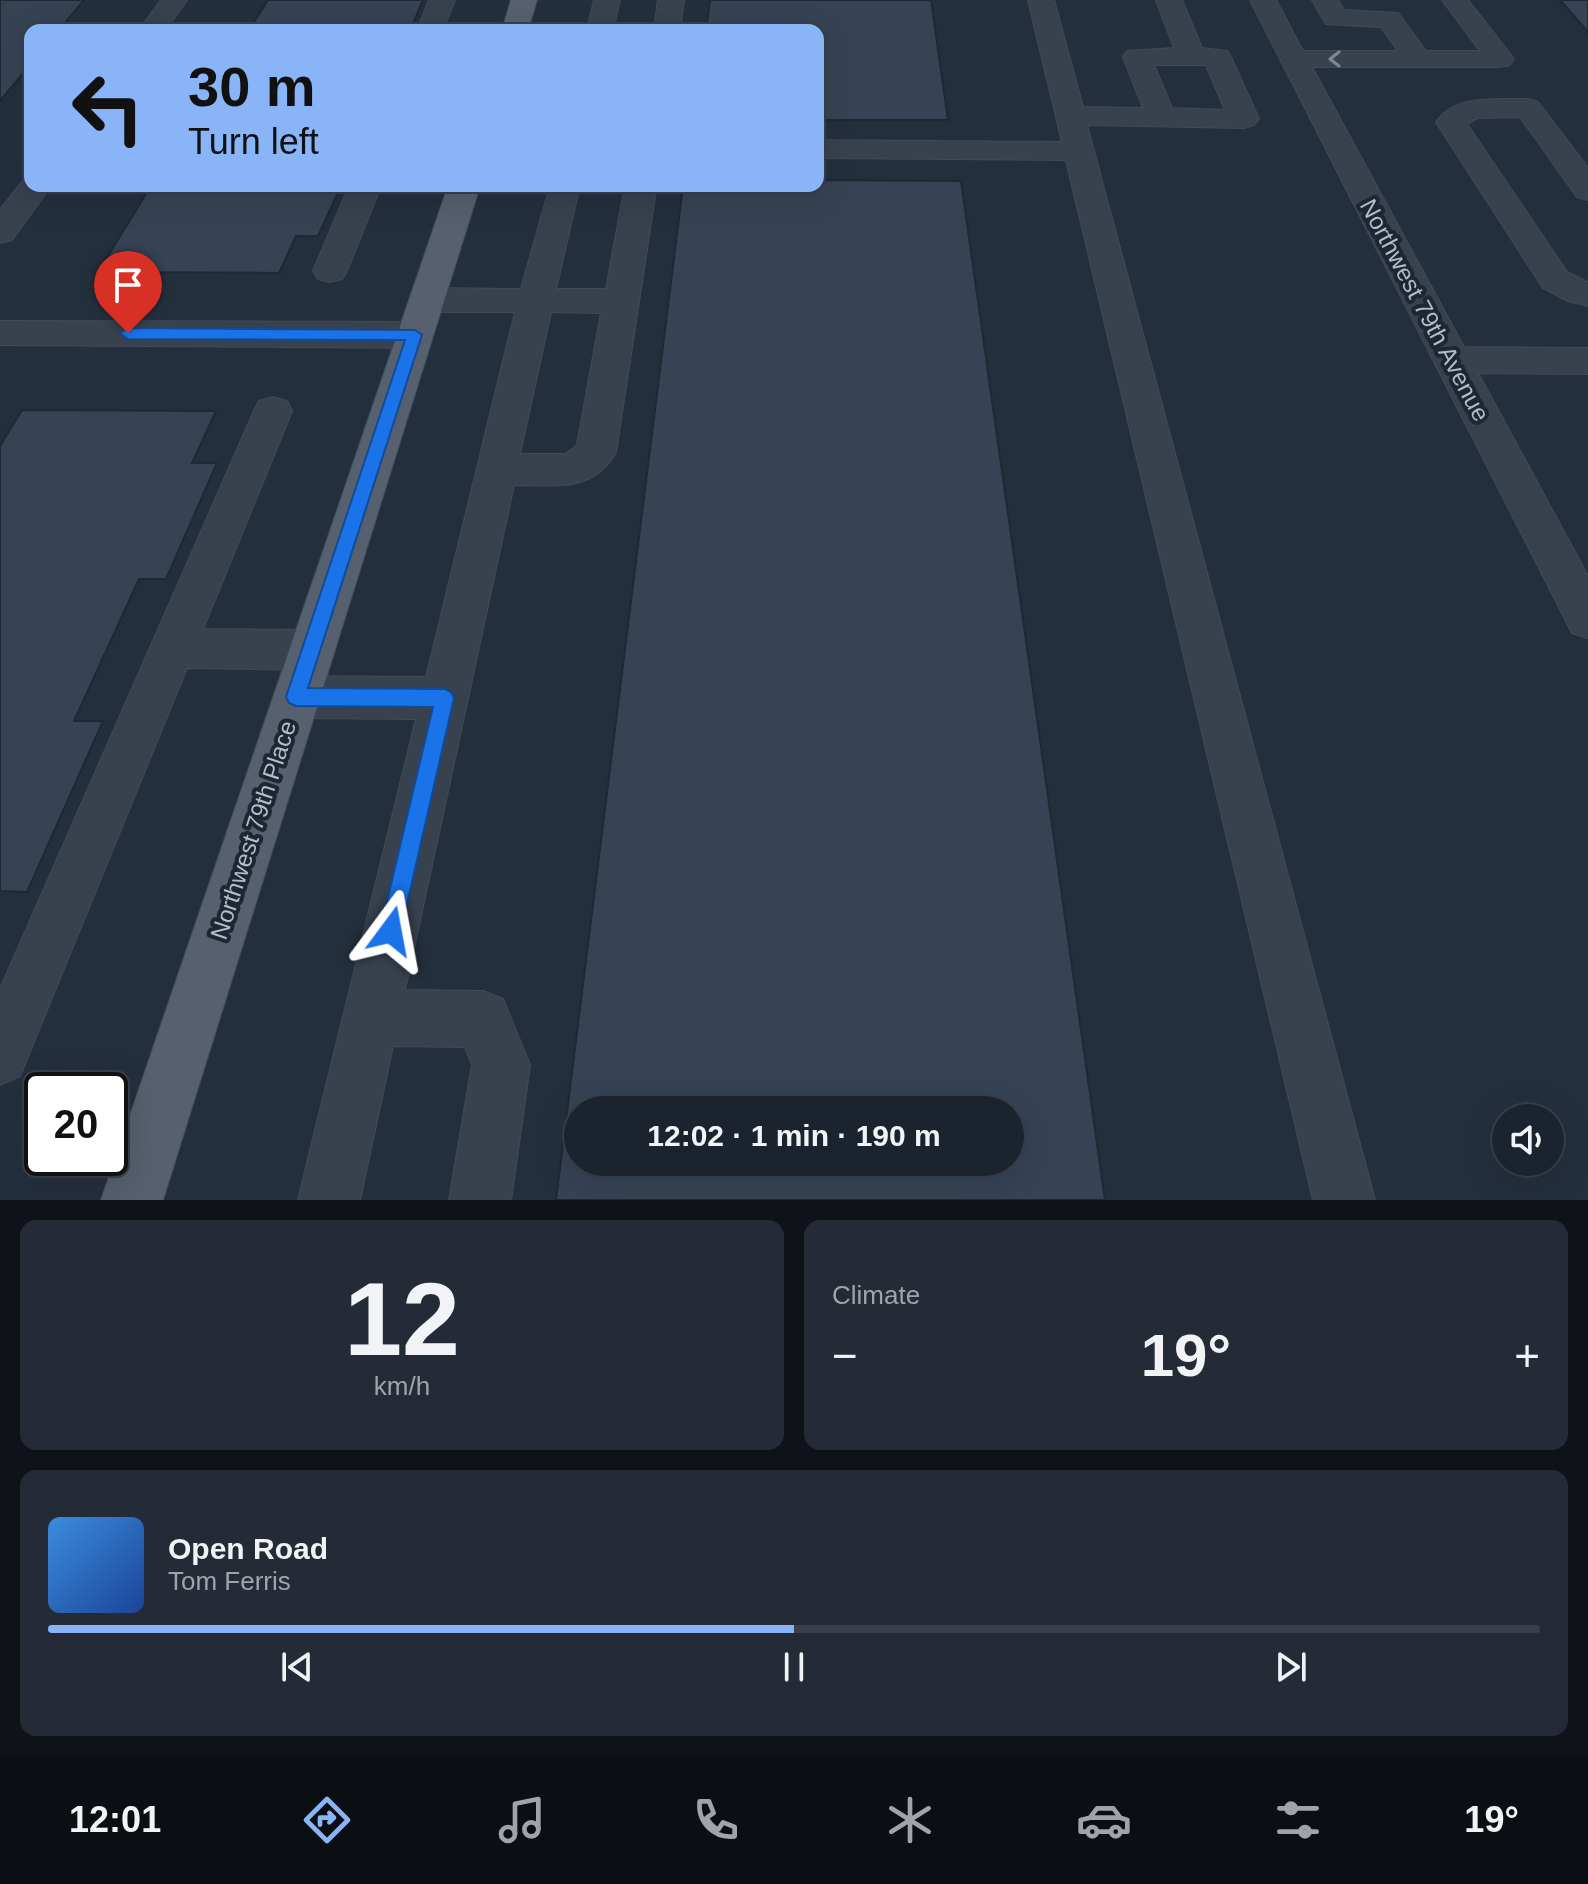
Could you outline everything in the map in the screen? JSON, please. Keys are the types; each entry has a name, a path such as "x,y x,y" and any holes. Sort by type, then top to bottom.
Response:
{"main road":[{"path":"517,24 524,0"},
{"name":"Northwest 79th Place","path":"132,1200 462,192"}],"street":[{"path":"156,24 174,0"},
{"path":"432,24 442,0"},
{"path":"601,24 607,0"},
{"path":"668,24 671,0"},
{"path":"1041,0 1344,1200"},
{"path":"1169,0 1191,56"},
{"name":"Northwest 79th Avenue","path":"1263,0 1588,619"},
{"path":"1325,0 1335,18 1389,19 1418,59"},
{"path":"1455,0 1500,59 1528,108 1588,190"},
{"path":"824,149 1075,134 1161,117 1244,119 1217,57 1137,57 1161,117"},
{"path":"1294,59 1500,59"},
{"path":"1528,108 1471,109 1451,122 1555,280 1588,294"},
{"path":"0,233 31,192"},
{"path":"330,271 363,192"},
{"path":"329,1200 563,192"},
{"path":"497,469 575,470 596,452 640,192"},
{"path":"0,333 421,317 536,300 621,301"},
{"path":"1451,360 1588,361"},
{"path":"0,1056 273,411"},
{"path":"1545,538 1588,538"},
{"path":"172,648 311,650"},
{"path":"296,697 445,698"},
{"path":"371,1018 483,1019 501,1065 480,1200"}],"building":[{"path":"0,0 84,0 64,24 24,24 24,72 0,101"},
{"path":"268,0 423,0 413,24 253,24"},
{"path":"710,0 931,0 948,120 824,120 824,24 707,24"},
{"path":"1560,0 1588,0 1588,32"},
{"path":"824,180 961,181 1105,1200 556,1200 564,1136 564,1176 1024,1176 1024,1096 569,1096 682,192 824,192"},
{"path":"147,192 338,192 318,236 296,236 279,273 98,272"},
{"path":"22,410 216,411 192,463 217,463 166,579 139,579 74,721 103,721 27,892 0,891 0,446"}],"route":[{"path":"128,333 415,335 296,697 445,698 391,931"}]}
